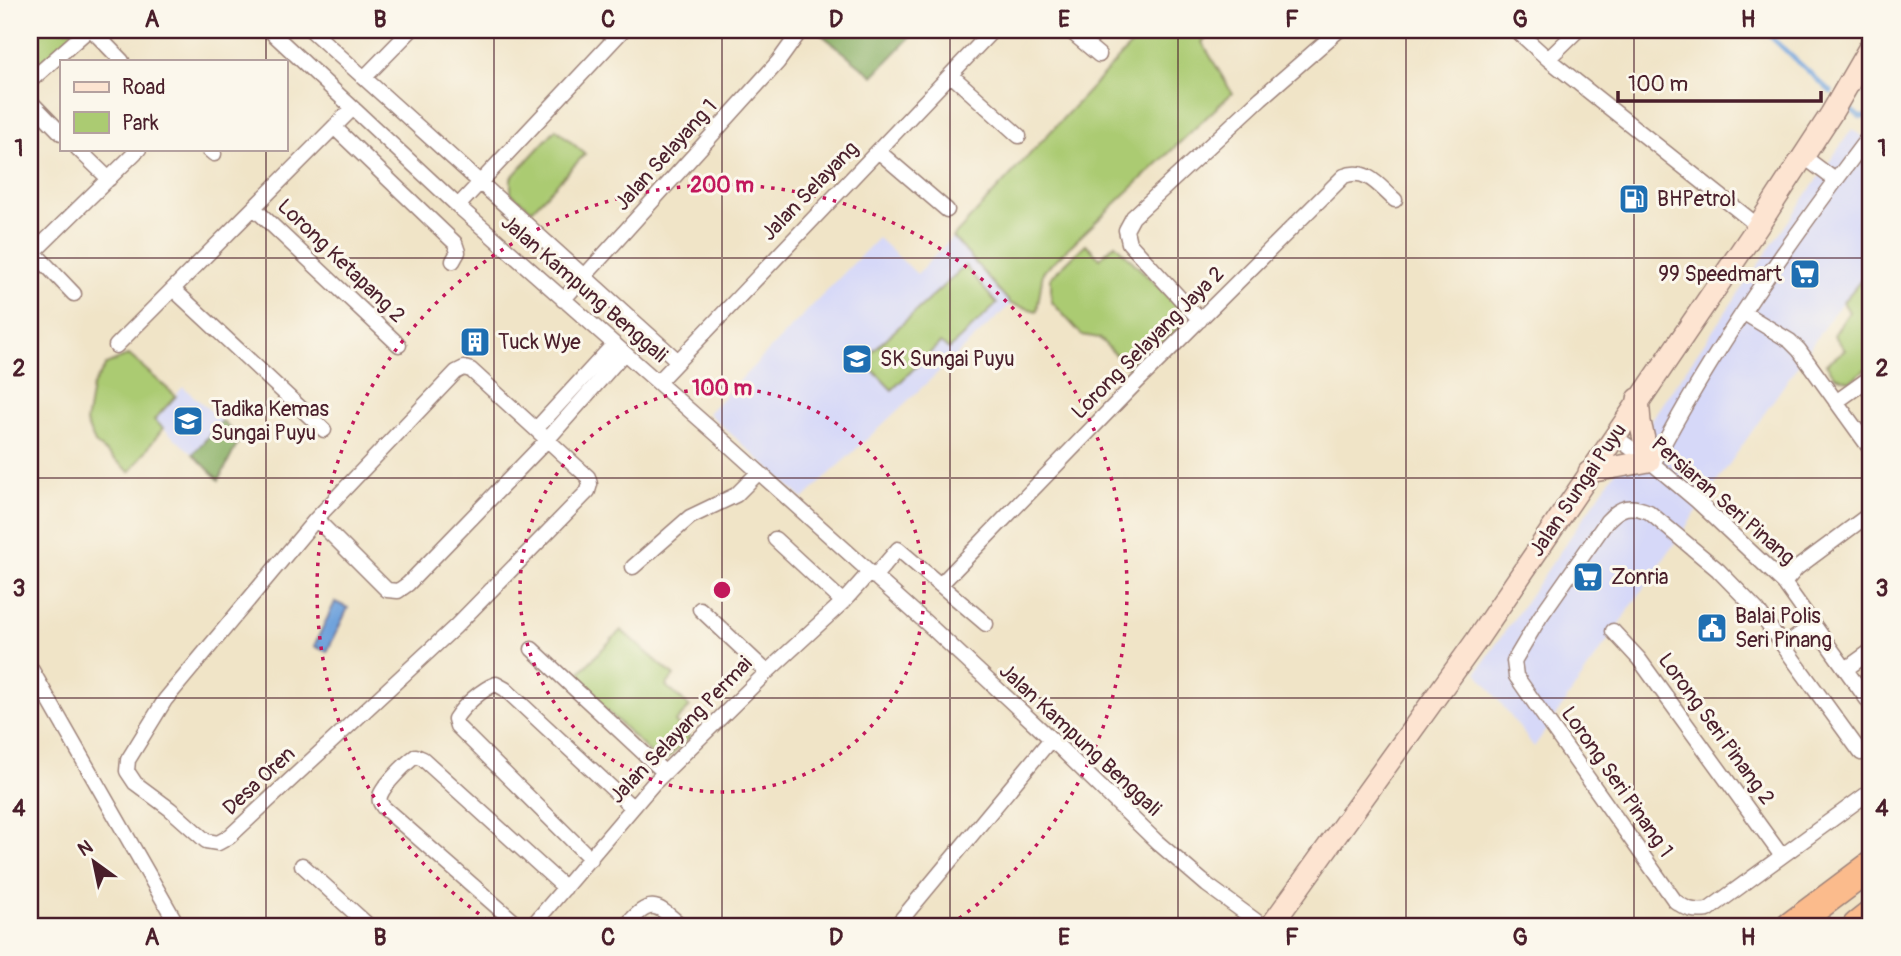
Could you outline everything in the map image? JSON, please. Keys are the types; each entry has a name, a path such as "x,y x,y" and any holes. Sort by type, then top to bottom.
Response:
{"highway":[{"path":"1791,926 1871,866"},
{"path":"1820,926 1861,916 1871,887"}],"main road":[{"name":"Jalan Sungai Puyu","path":"1271,926 1286,917 1758,226 1831,114 1871,45"},
{"path":"1590,472 1651,462 1640,422 1638,399"}],"street":[{"path":"30,81 90,30 121,60"},
{"name":"Jalan Kampung Benggali","path":"269,30 458,206 872,575 1051,739 1157,842 1207,885 1263,926"},
{"name":"Jalan Kampung Benggali","path":"311,30 678,361"},
{"path":"364,78 411,30"},
{"path":"458,206 623,30"},
{"name":"Jalan Selayang","path":"658,382 993,30"},
{"path":"1069,30 1099,55"},
{"path":"1200,320 1129,243 1126,230 1133,216 1339,30"},
{"path":"1516,30 1548,59 1758,226"},
{"path":"1548,59 1578,30"},
{"name":"Jalan Selayang 1","path":"563,300 778,62 798,32"},
{"path":"951,75 1019,136"},
{"path":"116,346 353,108"},
{"path":"33,111 60,132"},
{"path":"334,127 455,243 458,251 453,261"},
{"path":"1651,462 1744,313 1835,180 1866,140"},
{"path":"79,150 109,179"},
{"path":"74,294 32,250 138,150"},
{"path":"878,151 947,210"},
{"path":"1803,156 1835,180"},
{"name":"Lorong Selayang Jaya 2","path":"940,585 1344,176 1354,172 1366,174 1395,200"},
{"name":"Lorong Ketapang 2","path":"254,208 399,345"},
{"path":"173,289 324,430"},
{"path":"1744,313 1790,341 1871,450"},
{"path":"536,429 619,349"},
{"path":"316,519 387,590 398,591 408,584 547,440 619,349"},
{"name":"Desa Oren","path":"464,368 471,370 547,440 588,477 588,491 455,627 229,837 218,843 206,841 135,783 127,771 128,760 165,700 316,519 456,372 464,368"},
{"path":"1836,402 1871,377"},
{"name":"Persiaran Seri Pinang","path":"1614,436 1651,462 1697,501 1784,583 1871,705"},
{"path":"633,567 690,517 736,495 759,472"},
{"name":"Lorong Seri Pinang 1","path":"1781,855 1707,910 1687,909 1675,901 1516,676 1514,661 1540,617 1607,520 1617,510 1627,506 1649,512 1718,570 1758,611 1784,646"},
{"path":"1784,583 1797,568 1871,513"},
{"path":"775,539 843,602"},
{"path":"872,575 898,549 986,624"},
{"name":"Jalan Selayang Permai","path":"532,926 664,772 872,575"},
{"path":"700,609 767,672"},
{"path":"1813,625 1784,646 1861,752"},
{"name":"Lorong Seri Pinang 2","path":"1613,631 1639,659 1781,855"},
{"path":"531,649 664,772"},
{"path":"1846,669 1871,651"},
{"path":"30,667 178,926"},
{"path":"592,859 457,726 455,719 459,713 496,684 505,689 632,807"},
{"path":"895,926 1051,739"},
{"path":"519,926 383,807 380,802 381,794 410,760 416,757 423,759 565,888"},
{"path":"1781,855 1871,791"},
{"path":"303,865 369,926"},
{"path":"626,926 645,907 658,906 682,926"}],"shaded area":[{"path":"1852,129 1871,143 1871,268 1833,314 1534,747 1477,672"},
{"name":"SK Sungai Puyu","path":"953,237 1011,304 803,499 708,413 878,238 917,274"},
{"name":"Tadika Kemas Sungai Puyu","path":"183,387 222,421 193,454 154,420"}],"green space":[{"path":"30,30 82,30 43,67 30,53"},
{"path":"816,30 917,30 873,76"},
{"path":"1145,30 1207,30 1210,33 1202,42 1232,93 1043,272 1037,311 1011,304 953,237"},
{"path":"556,129 585,154 532,210 511,193 511,178"},
{"path":"1086,244 1100,258 1115,244 1180,309 1179,328 1132,371 1099,338 1082,335 1051,301 1051,277"},
{"path":"965,266 997,304 949,349 940,343 892,390 863,360"},
{"path":"1871,268 1871,365 1850,381 1835,376 1826,364 1845,350 1834,335 1849,312 1843,302"},
{"path":"129,355 176,396 154,420 163,428 130,472 95,443 86,423 92,387 106,365"},
{"path":"222,421 240,439 219,480 193,454"},
{"path":"621,630 674,676 666,686 690,707 675,722 690,738 666,760 655,758 574,678"}],"water":[{"path":"335,602 348,608 327,652 314,646"}],"waterway":[{"path":"1763,30 1831,92"},
{"path":"1850,109 1860,117 1871,116"}],"place":[{"name":"BHPetrol","path":"1634,199"},
{"name":"99 Speedmart","path":"1805,274"},
{"name":"Tuck Wye","path":"475,342"},
{"name":"SK Sungai Puyu","path":"857,359"},
{"name":"Tadika Kemas Sungai Puyu","path":"188,421"},
{"name":"Zonria","path":"1588,577"},
{"name":"Balai Polis Seri Pinang","path":"1712,628"}]}
